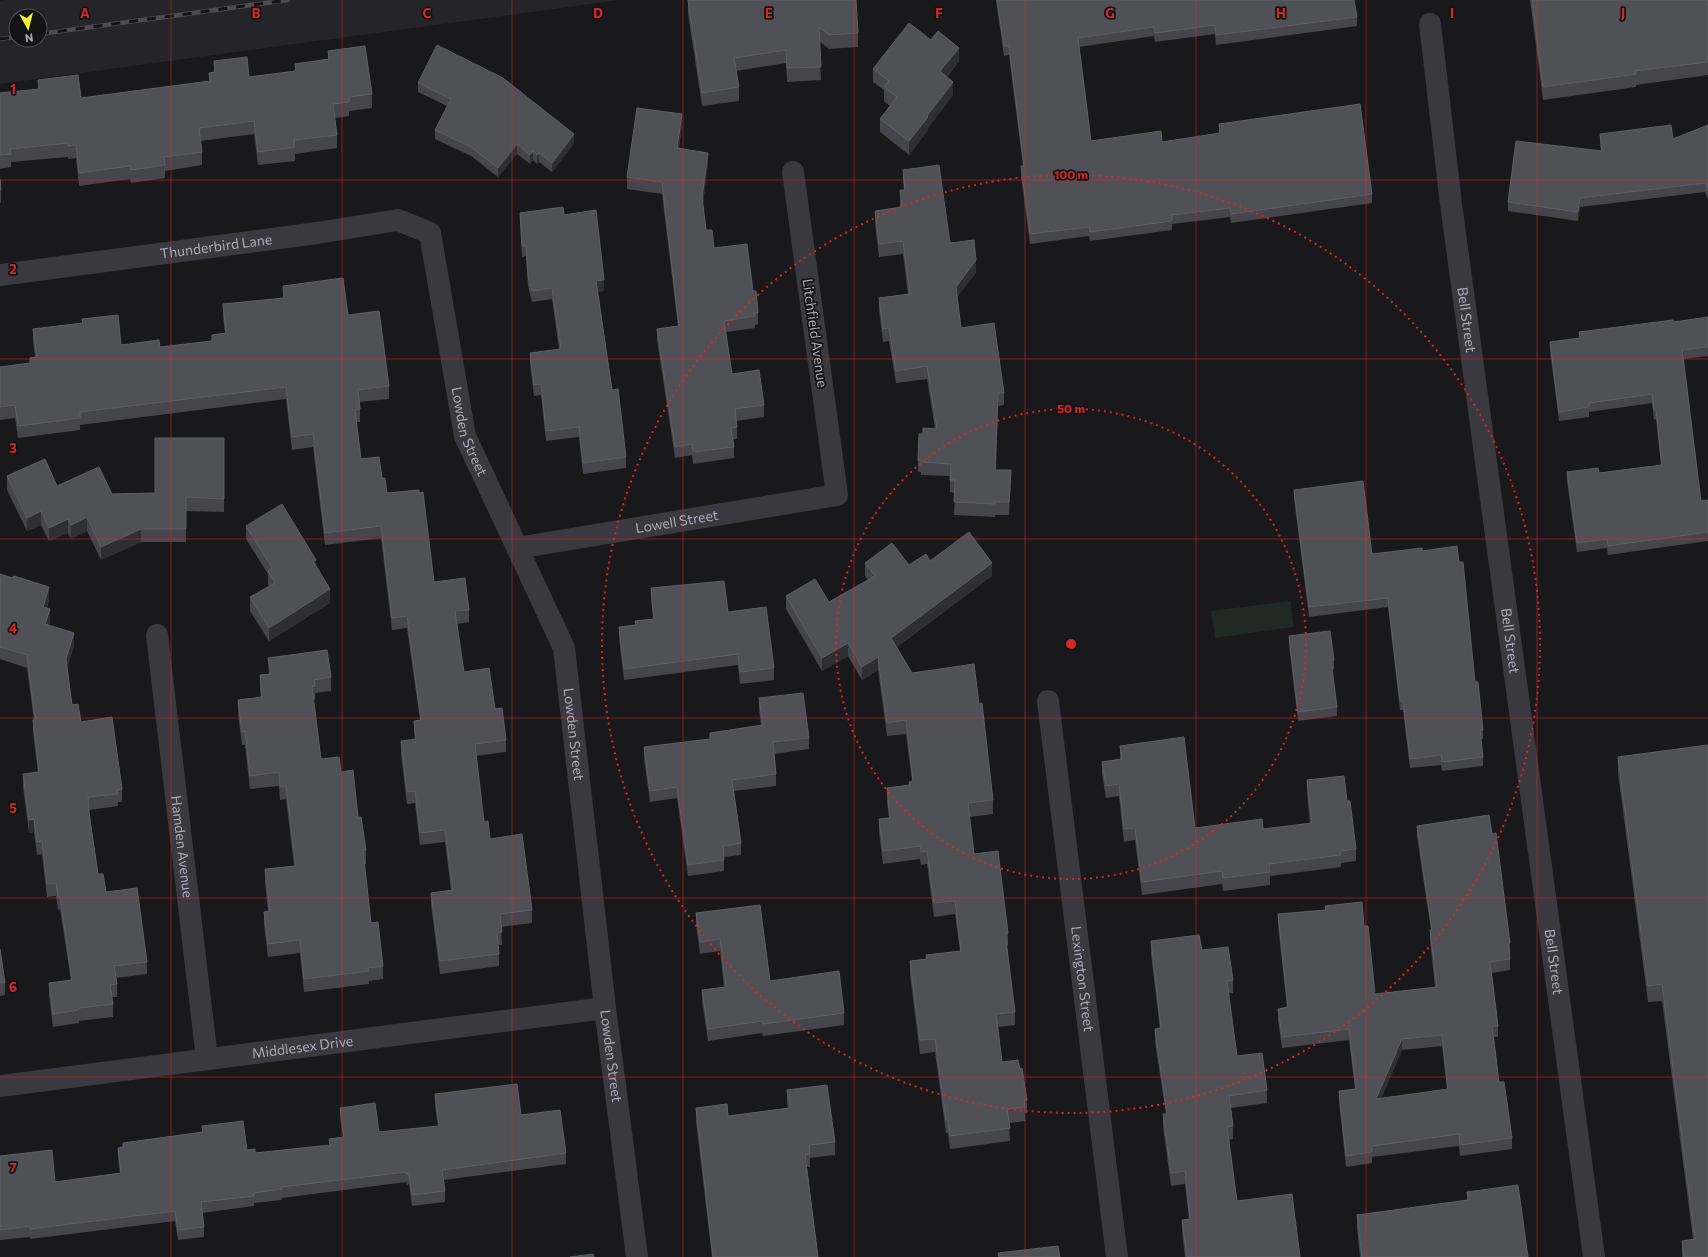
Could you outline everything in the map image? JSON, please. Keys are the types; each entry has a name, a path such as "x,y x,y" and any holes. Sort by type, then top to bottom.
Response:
{"street":[{"name":"Bell Street","path":"1430,24 1451,204 1594,1257"},
{"name":"Litchfield Avenue","path":"792,172 838,495"},
{"name":"Thunderbird Lane","path":"0,275 317,233 398,220 430,233"},
{"name":"Lowden Street","path":"430,233 465,436 564,648 605,1008 637,1257"},
{"name":"Lowell Street","path":"517,548 838,495"},
{"name":"Hamden Avenue","path":"157,635 207,1059"},
{"name":"Lexington Street","path":"1048,701 1117,1257"},
{"name":"Middlesex Drive","path":"0,1086 605,1008"}],"shaded area":[{"path":"4,0 620,0 0,84 0,1"},
{"path":"1290,601 1294,627 1215,638 1211,611"}],"building":[{"path":"688,0 856,0 858,33 829,35 819,27 821,67 787,68 786,50 734,58 739,87 702,93"},
{"path":"997,0 1354,0 1357,17 1216,35 1215,25 1155,33 1154,27 1078,38 1091,141 1161,131 1162,142 1220,133 1219,124 1360,104 1372,194 1231,214 1230,208 1172,215 1172,221 1090,232 1089,227 1030,234 1021,166 1024,166 1009,46 1004,46"},
{"path":"1532,0 1708,0 1708,62 1635,71 1636,74 1543,87"},
{"path":"909,23 931,40 938,31 959,48 940,71 953,82 909,141 880,119 897,97 884,87 889,81 873,69"},
{"path":"437,45 503,78 574,134 552,163 539,153 537,155 533,151 530,155 517,144 498,168 471,147 435,130 451,99 418,83"},
{"path":"365,46 372,94 349,97 349,102 333,104 337,135 294,140 295,147 258,152 254,121 199,128 202,152 164,157 165,165 131,170 130,166 79,173 76,145 68,146 68,143 10,149 11,154 0,155 0,93 39,89 38,80 78,75 81,98 210,81 209,73 215,72 214,61 247,57 249,77 296,71 295,64 329,59 328,51"},
{"path":"637,108 682,114 677,148 708,153 702,197 706,230 712,230 714,248 747,244 753,291 756,291 758,313 754,313 755,316 724,321 732,374 759,370 764,405 735,409 737,427 731,428 734,447 693,452 692,444 675,447 657,329 679,326 662,182 627,177"},
{"path":"1671,125 1673,139 1708,125 1708,191 1705,183 1580,198 1578,212 1508,202 1516,141 1602,151 1600,134"},
{"path":"939,165 950,243 974,240 976,260 956,287 961,328 994,323 1004,393 998,393 995,470 1011,470 1009,502 995,502 995,504 954,502 955,480 950,480 951,464 921,462 921,460 918,460 919,434 923,434 923,428 937,429 927,366 896,371 889,328 883,329 879,298 910,294 903,241 879,244 875,211 902,207 900,190 905,190 903,170"},
{"path":"563,207 564,215 596,210 604,280 596,281 612,390 618,389 626,457 583,463 579,427 546,431 541,384 534,385 530,353 561,349 552,288 532,291 528,276 526,245 522,246 520,213"},
{"path":"343,278 348,315 379,311 389,386 358,390 360,409 355,410 361,459 379,457 382,478 385,478 387,493 419,490 419,493 423,492 434,582 465,578 469,610 455,611 464,672 489,668 495,709 502,708 506,740 475,744 484,822 488,821 490,839 522,834 532,910 500,914 502,932 497,933 499,954 440,961 431,893 453,890 445,830 420,833 415,791 407,792 401,741 416,739 414,721 421,720 407,616 392,618 381,526 325,533 313,434 292,437 286,387 80,412 80,418 18,426 15,405 0,407 0,367 30,363 30,358 37,357 33,329 83,323 82,319 118,315 121,345 159,340 160,347 212,341 212,335 226,333 223,304 284,298 283,286"},
{"path":"1708,317 1708,347 1682,350 1701,501 1708,500 1708,532 1608,546 1607,539 1577,543 1567,472 1598,468 1599,473 1662,465 1656,410 1654,410 1652,394 1589,403 1589,407 1559,412 1550,342 1580,338 1579,332"},
{"path":"155,438 224,438 224,499 186,497 186,529 141,529 101,547 87,517 71,525 68,519 49,528 41,511 27,518 7,476 45,459 57,486 99,467 112,494 155,493"},
{"path":"1363,481 1372,554 1422,548 1422,551 1457,546 1459,562 1463,562 1475,682 1478,682 1483,730 1480,730 1483,757 1442,762 1441,755 1410,759 1403,701 1400,701 1388,598 1309,607 1294,490"},
{"path":"282,504 316,560 313,561 330,589 269,628 250,597 275,583 268,571 272,568 246,526"},
{"path":"969,532 992,563 891,638 912,673 974,664 979,704 982,703 993,800 968,803 974,854 998,851 1008,933 1005,933 1015,1012 996,1014 1002,1062 1018,1060 1020,1069 1022,1068 1027,1100 1024,1100 1025,1107 1007,1109 1010,1128 950,1136 948,1120 946,1120 935,1039 920,1040 910,961 927,959 926,955 961,951 955,901 934,903 927,851 921,852 920,846 883,851 879,819 890,818 887,788 910,785 909,782 913,781 906,720 887,723 878,657 862,667 848,643 822,658 786,596 815,579 829,602 875,576 865,563 892,543 909,565 926,554 930,561"},
{"path":"0,574 13,578 14,576 49,587 43,607 50,609 45,624 74,633 66,659 72,705 78,704 81,722 112,717 122,789 117,790 118,794 88,797 89,813 98,874 103,874 106,892 137,888 147,962 114,966 117,984 110,985 113,1004 79,1008 79,1010 53,1014 49,983 72,980 60,897 58,897 56,883 47,884 42,841 37,842 34,819 29,820 23,774 39,772 33,720 35,719 27,655 0,647"},
{"path":"724,581 728,612 766,607 774,668 740,672 738,654 624,669 619,627 636,625 635,621 654,619 651,588"},
{"path":"1330,631 1334,660 1331,660 1337,707 1298,712 1289,636"},
{"path":"327,650 331,677 314,680 315,686 312,687 321,759 339,757 341,772 353,770 358,817 361,817 366,850 363,850 371,923 378,922 383,966 368,968 369,971 304,979 300,940 268,944 264,912 270,911 265,869 296,866 286,786 280,787 279,772 250,776 245,731 242,732 238,700 262,697 260,675 271,674 268,658"},
{"path":"803,693 809,738 773,742 776,774 732,780 741,843 723,846 724,860 688,865 677,787 650,791 644,747 710,739 710,733 763,725 759,698"},
{"path":"1184,737 1195,828 1262,819 1263,829 1312,823 1307,780 1344,776 1347,801 1350,801 1356,849 1340,851 1341,855 1269,864 1270,872 1223,878 1222,871 1142,882 1135,828 1124,829 1119,784 1106,786 1102,762 1122,759 1120,746"},
{"path":"1708,745 1708,1257 1684,1257 1682,1241 1695,1239 1662,984 1648,986 1618,757"},
{"path":"1489,815 1492,834 1496,833 1510,943 1508,943 1510,959 1490,962 1498,1026 1492,1026 1499,1082 1504,1082 1512,1138 1460,1145 1459,1134 1372,1146 1372,1152 1346,1156 1339,1091 1356,1089 1349,1029 1282,1037 1278,1009 1288,1007 1278,914 1326,910 1325,906 1362,902 1364,926 1368,926 1375,994 1437,987 1430,930 1432,930 1417,826","holes":["1442,1035 1448,1089 1376,1099 1402,1039"]},
{"path":"760,905 770,981 839,971 844,1013 763,1024 762,1021 708,1029 702,990 726,987 720,939 700,942 696,913"},
{"path":"1199,935 1202,950 1228,947 1233,980 1227,981 1237,1056 1262,1053 1267,1090 1229,1096 1233,1126 1227,1127 1237,1201 1292,1194 1300,1257 1187,1257 1182,1220 1190,1219 1185,1171 1171,1173 1163,1114 1167,1114 1155,1029 1161,1028 1151,941"},
{"path":"0,949 5,983 0,983"},
{"path":"517,1084 521,1115 560,1110 566,1153 442,1170 445,1191 412,1195 409,1174 406,1172 281,1187 282,1189 254,1193 254,1196 201,1202 204,1227 178,1230 175,1211 30,1229 30,1226 0,1230 0,1156 52,1150 55,1182 121,1173 118,1148 123,1147 123,1143 203,1132 202,1126 243,1121 247,1150 255,1149 255,1153 330,1145 329,1139 344,1137 340,1108 375,1103 379,1132 439,1126 435,1094"},
{"path":"827,1085 835,1142 809,1145 810,1154 805,1155 818,1257 713,1257 696,1108 727,1104 728,1116 790,1108 787,1090"},
{"path":"1518,1185 1528,1257 1362,1257 1357,1215 1468,1200 1467,1192"},
{"path":"1058,1246 1060,1257 999,1257 998,1253"},
{"path":"593,1254 594,1257 570,1257"}],"railway":[{"path":"48,33 288,0"},
{"path":"0,39 8,38"}]}
